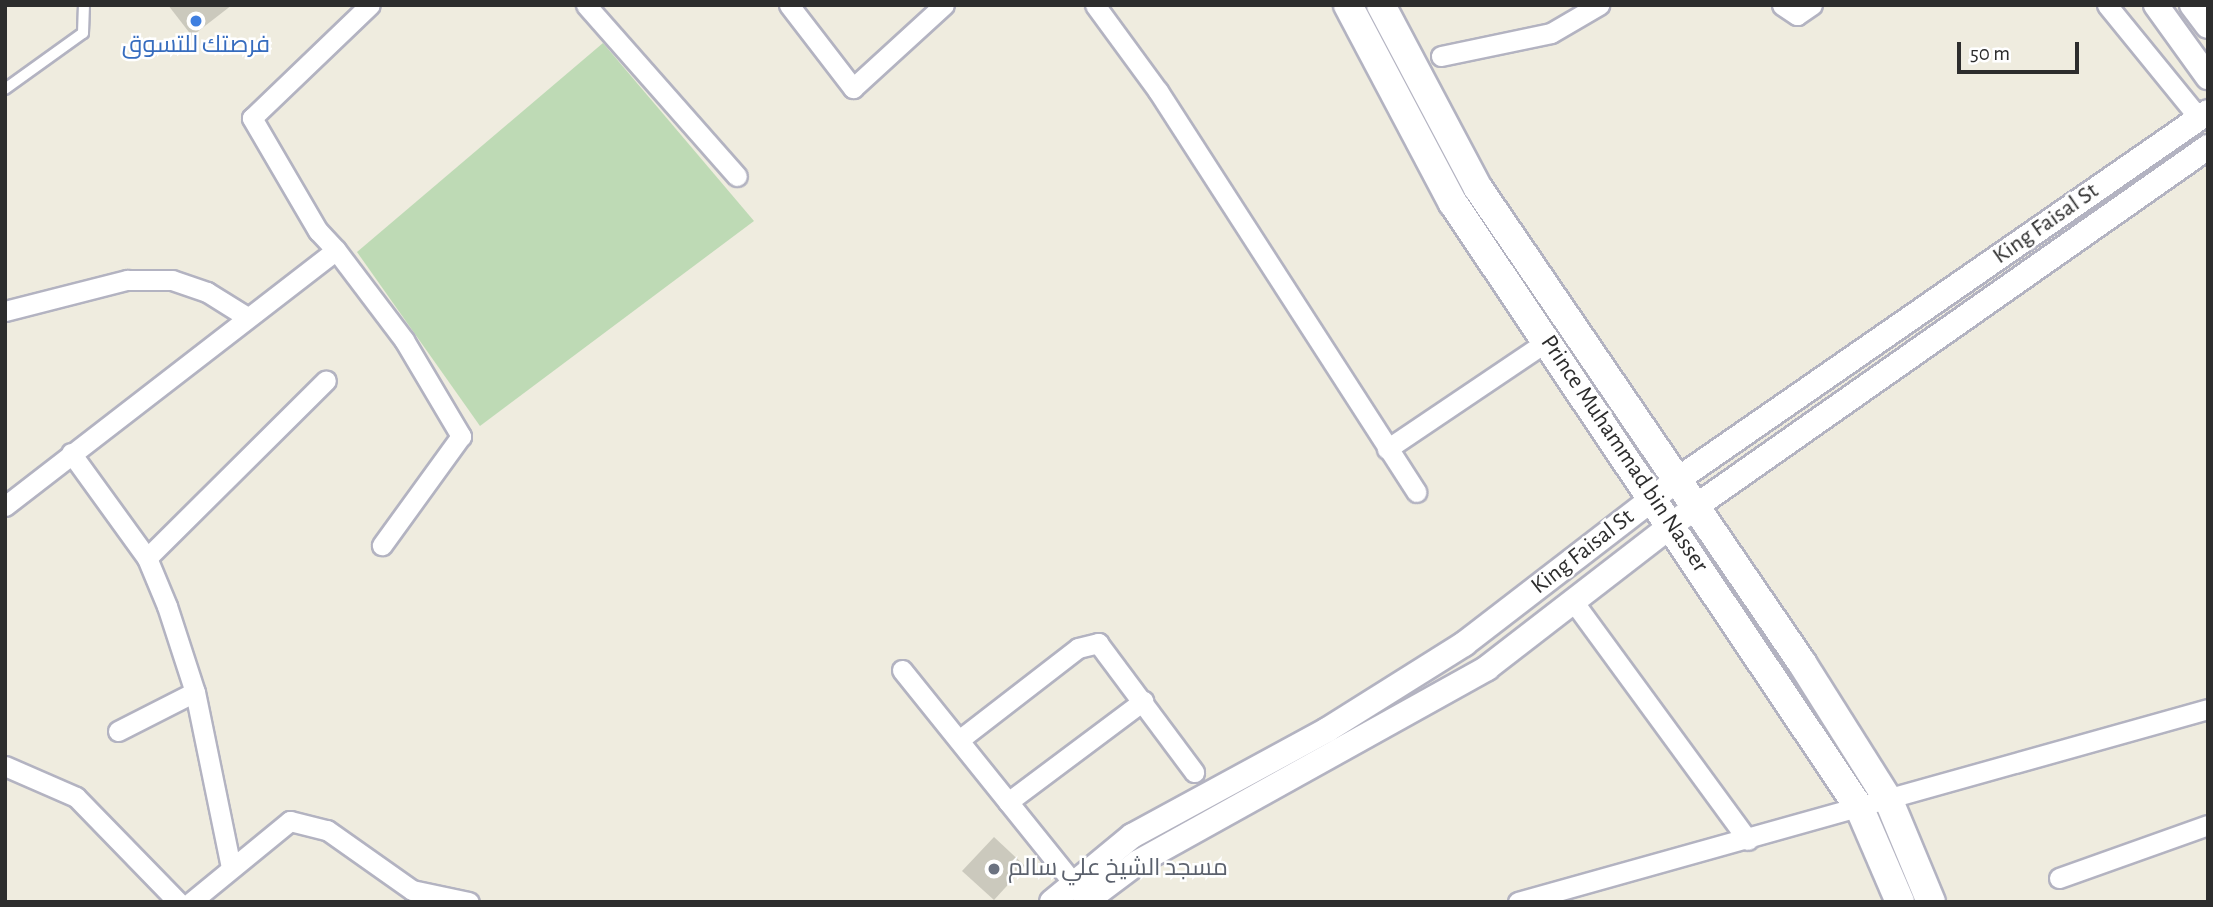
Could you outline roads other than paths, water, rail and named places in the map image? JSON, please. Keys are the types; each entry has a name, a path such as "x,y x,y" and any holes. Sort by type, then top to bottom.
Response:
{"main road":[{"name":"Prince Muhammad bin Nasser","path":"1348,5 1453,203 1654,497 1860,809 1900,902"},
{"name":"Prince Muhammad bin Nasser","path":"1381,5 1478,188 1696,507 1889,802 1931,902"}],"street":[{"path":"370,5 252,118 335,250 404,340 461,436 382,545"},
{"path":"586,5 737,176"},
{"path":"789,5 853,88 944,5"},
{"path":"1095,5 1158,91 1416,492"},
{"path":"1441,56 1551,33 1600,5"},
{"path":"1782,5 1797,15 1812,5"},
{"path":"2107,5 2204,115"},
{"path":"2156,5 2208,77"},
{"path":"2192,5 2208,26"},
{"name":"King Faisal St","path":"1079,892 1132,836 1327,730 1464,644 1677,480 2204,115"},
{"name":"King Faisal St","path":"1052,902 1079,892 1137,863 1488,667 1696,507 2208,147"},
{"path":"5,506 335,250"},
{"path":"5,311 127,280 172,280 208,292 247,317"},
{"path":"1387,449 1547,341"},
{"path":"147,558 326,380"},
{"path":"71,453 147,558 195,692 232,867"},
{"path":"1573,601 1748,839"},
{"path":"959,740 1089,643 1105,649 1194,772"},
{"path":"902,670 1079,892"},
{"path":"118,731 195,692"},
{"path":"1008,802 1143,701"},
{"path":"1518,902 1889,802 2208,709"},
{"path":"5,765 76,797 178,902"},
{"path":"191,902 290,821 327,830 412,890 469,902"},
{"path":"2059,878 2208,825"}],"lane":[{"path":"5,89 83,33 84,5"}],"place":[{"name":"فرصتك للتسوق","path":"196,21"},
{"name":"مسجد الشيخ علي سالم","path":"994,869"}]}
